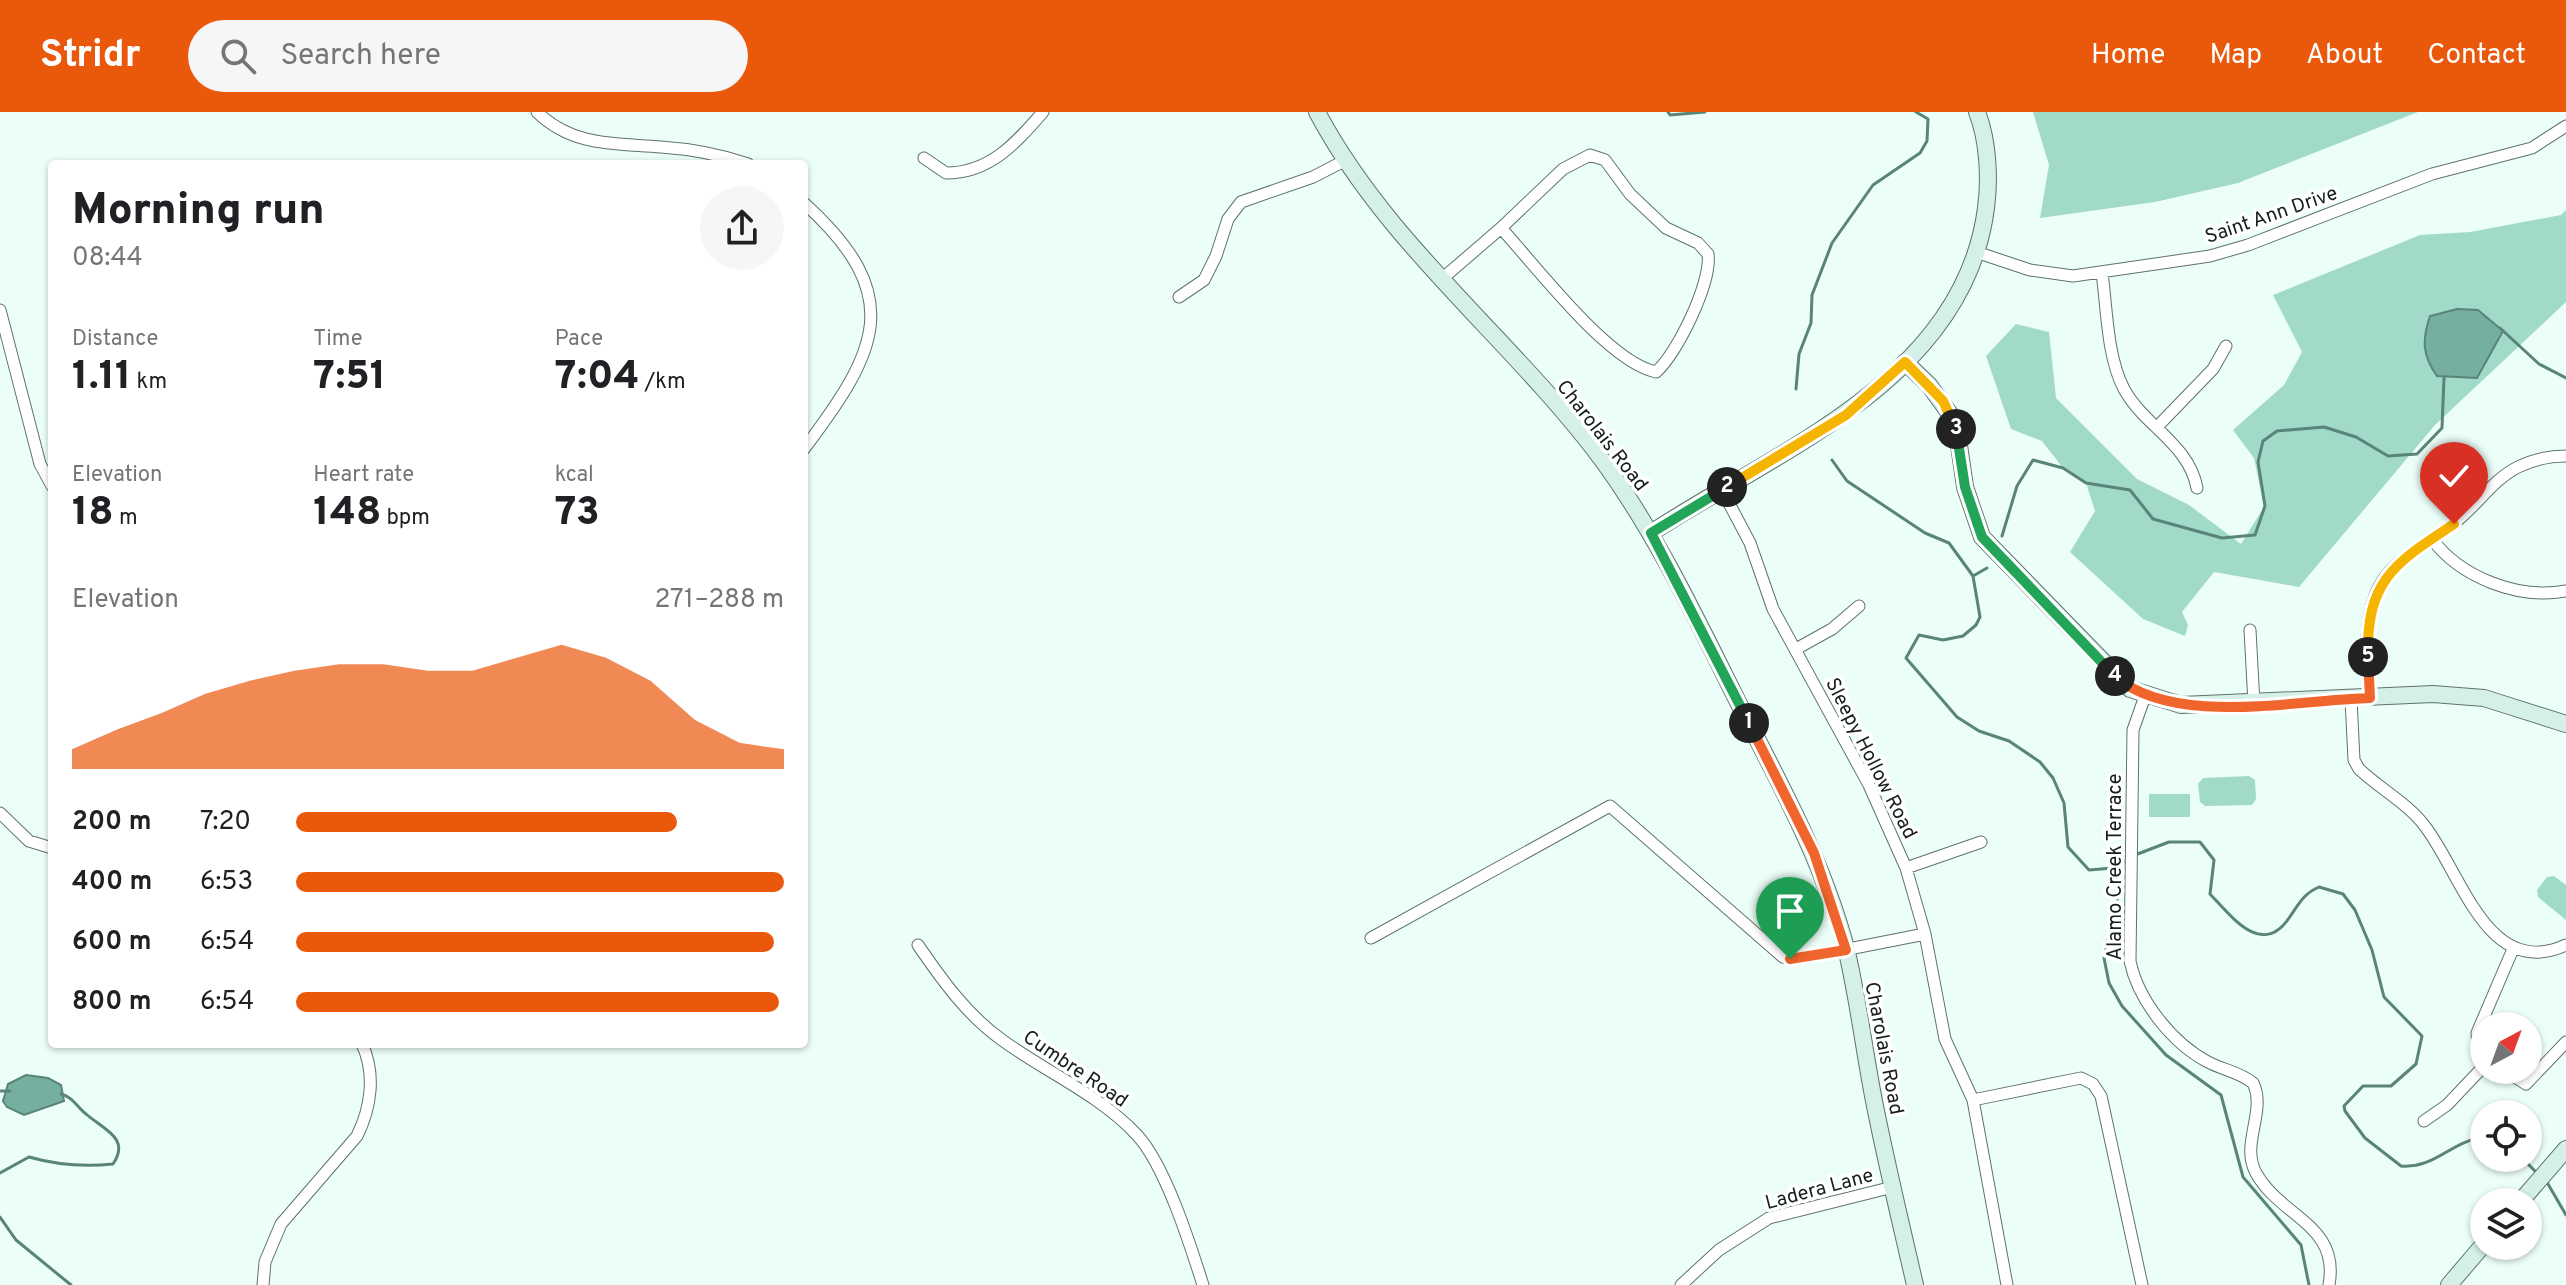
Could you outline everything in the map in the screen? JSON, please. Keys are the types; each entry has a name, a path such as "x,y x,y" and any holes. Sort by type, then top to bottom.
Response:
{"street":[{"path":"537,112 559,131 586,142 719,154 736,160"},
{"path":"924,158 946,173 977,168 994,161 1043,112"},
{"name":"Charolais Road","path":"1317,112 1346,160 1443,278 1587,442 1651,533 1814,853 1846,950 1915,1285"},
{"path":"1651,533 1846,415 1905,362 1952,305 1976,252 1989,187 1982,125 1977,112"},
{"name":"Saint Ann Drive","path":"1976,252 2046,274 2102,273 2210,256 2248,245 2432,174 2532,148 2566,126"},
{"path":"1443,278 1563,169 1582,157 1598,155 1630,194 1666,228 1698,243 1708,254 1706,277 1668,362 1656,372 1643,370 1618,352 1501,228"},
{"path":"1179,297 1204,280 1228,219 1241,202 1313,177 1346,160"},
{"path":"808,207 838,235 860,264 870,298 869,337 860,365 808,443"},
{"path":"2102,273 2119,379 2133,403 2180,451 2197,488"},
{"path":"0,310 40,464 48,479"},
{"path":"2157,427 2213,369 2226,346"},
{"path":"1905,362 1929,385 1950,414 1957,431 1971,509 1982,537 2104,666 2130,689 2181,705 2433,694 2484,698 2566,724"},
{"path":"2370,698 2367,640 2370,610 2377,591 2393,567 2454,524 2503,475 2531,461 2566,456"},
{"name":"Sleepy Hollow Road","path":"1722,490 1750,543 1773,609 1869,785 1906,868 1925,934 1945,1039 1973,1100 2007,1285"},
{"path":"2432,539 2453,562 2484,579 2526,592 2566,591"},
{"path":"1796,649 1832,629 1859,606"},
{"path":"2250,630 2254,704"},
{"name":"Alamo Creek Terrace","path":"2145,696 2133,730 2130,961 2133,978 2140,993 2184,1045 2200,1057 2253,1083 2258,1099 2251,1141 2253,1168 2272,1195 2324,1241 2330,1255 2329,1285"},
{"path":"2351,699 2354,760 2359,769 2425,825 2490,931 2513,949 2531,954 2550,952 2566,945"},
{"path":"1371,938 1610,806 1783,957 1798,959 1925,934"},
{"path":"0,813 29,841 48,847"},
{"path":"1906,868 1981,842"},
{"name":"Cumbre Road","path":"918,945 970,1013 1000,1038 1096,1100 1137,1135 1156,1161 1203,1285"},
{"path":"2486,1012 2513,949"},
{"path":"2542,1067 2566,1042"},
{"path":"263,1285 265,1262 276,1233 357,1136 363,1123 369,1105 370,1074 363,1048"},
{"path":"1973,1100 2081,1078 2093,1084 2101,1096 2142,1285"},
{"path":"2424,1121 2447,1105 2470,1081"},
{"path":"2532,1188 2566,1149"},
{"name":"Ladera Lane","path":"1681,1285 1719,1250 1769,1218 1893,1187"},
{"path":"2449,1285 2470,1260"}],"shaded area":[{"path":"2033,112 2418,112 2238,183 2155,202 2040,218 2049,165"},
{"path":"2566,210 2566,302 2435,425 2299,587 2214,572 2182,612 2188,625 2185,636 2143,619 2070,552 2095,511 2086,483 2063,468 2042,441 2011,429 1986,356 2016,324 2049,332 2056,398 2137,479 2189,505 2241,544 2264,507 2254,458 2233,430 2284,385 2302,352 2273,295 2420,235 2470,232 2561,215"},
{"path":"2457,309 2478,310 2503,331 2477,378 2437,376 2428,361 2425,340 2430,316"},
{"path":"2249,776 2255,780 2256,799 2252,805 2205,806 2200,802 2198,784 2203,778"},
{"path":"2149,794 2190,794 2190,817 2149,817"},
{"path":"2554,876 2566,885 2566,920 2538,897 2537,890 2547,877"},
{"path":"26,1075 48,1078 61,1085 64,1101 24,1115 7,1107 3,1101 8,1084"}],"waterway":[{"path":"1668,112 1670,115 1705,112"},
{"path":"1796,389 1799,354 1811,323 1812,295 1832,243 1873,185 1920,153 1927,141 1928,119 1916,112"},
{"path":"2500,328 2539,364 2566,378"},
{"path":"2002,536 2017,486 2033,460 2063,468 2086,483 2130,490 2153,519 2222,538 2255,535 2265,506 2258,462 2263,441 2277,431 2324,427 2356,437 2388,456 2417,454 2442,428 2444,378"},
{"path":"1832,460 1847,481 1925,533 1949,543 1973,576 1980,617 1976,625 1963,636 1943,640 1919,635 1906,658 1957,717 1979,731 2009,741 2040,762 2053,778 2064,803 2068,847 2089,870 2113,868 2128,859"},
{"path":"1973,576 1987,568"},
{"path":"2135,855 2169,842 2200,842 2214,860 2210,894 2238,922 2258,934 2279,929 2305,896 2319,887 2343,894 2355,910 2372,950 2384,997 2422,1036 2416,1064 2391,1086 2363,1086 2344,1106 2345,1111 2365,1138 2401,1166 2424,1163 2470,1141"},
{"path":"2113,868 2120,887 2104,958 2109,983 2122,1006 2166,1055 2221,1095 2243,1177 2301,1245 2309,1285"},
{"path":"0,1091 10,1091"},
{"path":"0,1173 29,1157 71,1165 113,1164 119,1147 113,1135 61,1094"},
{"path":"2548,1184 2566,1215"},
{"path":"0,1217 16,1240 71,1285"}],"route":[{"path":"1790,959 1846,950 1829,893 1794,811 1651,533 1846,415 1905,362 1943,401 1950,414 1957,431 1965,487 1982,537 2104,666 2130,689 2145,696 2181,705 2370,698 2367,640 2370,610 2377,591 2393,567 2410,551 2454,524"}]}
